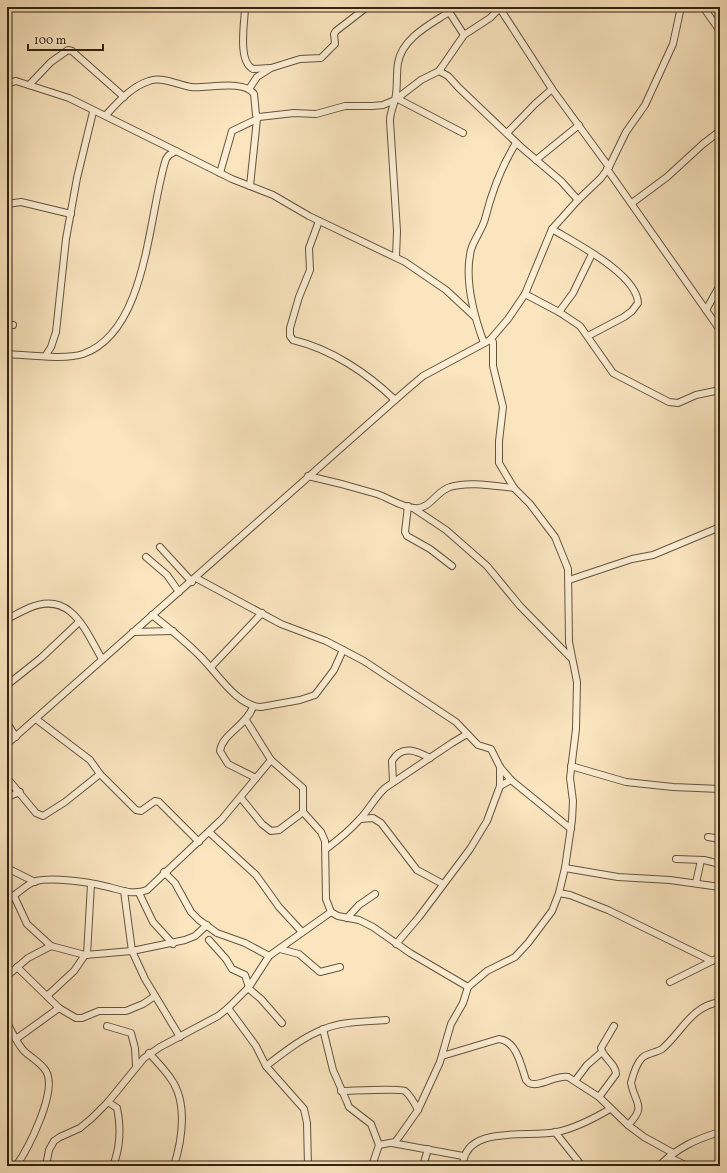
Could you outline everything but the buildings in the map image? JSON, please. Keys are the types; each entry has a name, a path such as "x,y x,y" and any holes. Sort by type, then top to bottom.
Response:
{"street":[{"path":"245,7 243,42 248,65 253,69 271,68 300,59 320,58 336,44 334,34 336,31 367,7"},
{"path":"220,172 232,131 257,118 294,113 316,114 345,106 383,105 396,100 421,80 439,71 464,35 490,18 500,7 552,90 579,125 720,330"},
{"path":"7,744 152,615 194,580 308,476 423,376 490,340 501,329 525,294 552,229 608,168 619,144 645,105 660,76 678,28 681,7"},
{"path":"703,7 720,31"},
{"path":"396,257 397,231 390,113 396,100 398,62 403,49 448,9 464,35"},
{"path":"29,85 51,62 68,50 72,51 124,96"},
{"path":"249,89 257,77 271,68"},
{"path":"439,71 452,80 516,143 578,200"},
{"path":"106,115 124,96 144,83 154,80 192,87 220,85 249,89 254,94 257,118 250,186"},
{"path":"7,86 16,81 69,98 93,112 106,115 176,151 250,186 273,195 319,221 396,257 441,286 475,317"},
{"path":"507,134 535,104 552,90"},
{"path":"396,100 463,133"},
{"path":"46,355 52,347 56,332 66,239 77,178 93,112"},
{"path":"536,160 579,125"},
{"path":"632,203 667,177 703,144 720,131"},
{"path":"484,343 475,317 470,272 472,248 484,224 490,197 499,173 516,143"},
{"path":"7,354 68,356 88,352 111,335 121,323 133,299 139,279 165,164 169,155 176,151"},
{"path":"7,204 21,202 71,214"},
{"path":"319,221 309,248 310,270 299,297 290,328 290,336 293,340 327,354 366,375 395,400"},
{"path":"552,229 592,254 624,277 633,288 638,303 632,311 624,317 588,336"},
{"path":"559,312 573,293 592,254"},
{"path":"706,310 720,285"},
{"path":"525,294 559,312 580,326 613,373 669,402 678,403 696,395 720,390"},
{"path":"379,1145 395,1142 418,1110 442,1056 452,1024 463,1003 468,987 487,971 515,956 528,943 552,911 559,893 565,868 573,800 570,778 576,729 577,682 571,658 568,569 555,538 530,504 514,488 499,463 498,441 503,407 493,366 493,342 490,340"},
{"path":"308,476 378,495 410,507 446,530 486,566 520,606 571,658"},
{"path":"410,507 426,505 441,491 451,487 491,486 514,488"},
{"path":"410,507 405,532 407,536 430,548 452,566"},
{"path":"569,580 632,559 653,555 720,528"},
{"path":"160,547 194,580 293,629 343,650 364,661 414,693 456,722 478,745 493,751 500,767 512,780 570,829"},
{"path":"146,557 167,575 179,592"},
{"path":"7,618 30,607 57,604 68,608 79,622 102,659"},
{"path":"211,667 262,613"},
{"path":"152,615 173,631 211,667 231,690 252,707 261,707 310,697 319,690 334,670 343,650"},
{"path":"7,685 41,658 79,622"},
{"path":"133,632 173,631"},
{"path":"252,707 246,720 229,735 220,746 220,750 228,764 256,778"},
{"path":"36,719 90,760 100,774 138,811 155,801 159,802 199,842"},
{"path":"246,720 271,760 303,788 303,812 321,832 326,841 326,899 331,912 347,918 358,920 373,927 396,944 468,987"},
{"path":"7,723 16,736"},
{"path":"326,849 343,836 360,819 377,795 393,782 468,734"},
{"path":"393,782 392,761 401,752 408,750 430,758"},
{"path":"7,868 35,882 70,881 139,893 153,885 164,872 209,832 241,798 271,760"},
{"path":"571,766 626,782 673,787 720,789"},
{"path":"396,944 420,917 443,884 456,869 487,821 500,786 500,767"},
{"path":"7,778 36,813 43,816 65,802 100,774"},
{"path":"500,786 512,780"},
{"path":"7,797 20,792"},
{"path":"241,798 262,824 271,831 279,830 303,812"},
{"path":"360,819 372,818 381,823 418,870 428,878 443,884"},
{"path":"209,832 256,875 279,907 302,932"},
{"path":"708,837 720,839"},
{"path":"676,859 701,860 720,864"},
{"path":"696,883 701,860"},
{"path":"565,868 618,877 670,880 720,887"},
{"path":"164,872 175,883 191,912 207,925 217,933 245,942 269,956"},
{"path":"7,900 35,882"},
{"path":"47,996 74,971 86,955 91,884"},
{"path":"124,891 132,951 138,966 180,1036"},
{"path":"139,893 153,922 173,944"},
{"path":"559,893 570,894 608,910 712,961"},
{"path":"347,918 359,905 375,894"},
{"path":"14,896 28,924 52,946 86,955 132,951 173,944 194,936 207,925"},
{"path":"46,1166 49,1150 57,1139 87,1123 108,1102 136,1066 149,1053 218,1016 249,987 269,956 331,912"},
{"path":"209,940 226,959 232,969 245,975 249,987 282,1023"},
{"path":"7,976 28,958 52,946"},
{"path":"280,949 299,954 320,972 340,967"},
{"path":"670,982 720,957"},
{"path":"17,967 59,1008 76,1018 82,1018 99,1011 126,1011 134,1009 156,996"},
{"path":"628,1125 637,1115 640,1107 631,1083 639,1062 643,1057 662,1049 684,1022 699,1009 708,1004 720,1002"},
{"path":"16,1039 59,1008"},
{"path":"228,1008 256,1046 266,1066 304,1109 307,1118 308,1166"},
{"path":"266,1066 284,1052 323,1029 338,1025 386,1020"},
{"path":"7,1023 26,1053 46,1071 48,1085 36,1130 25,1154 16,1166"},
{"path":"107,1026 131,1033 135,1048 136,1066"},
{"path":"599,1096 616,1072 602,1052 601,1045 614,1026"},
{"path":"323,1029 330,1059 349,1107 371,1124 379,1145 372,1166"},
{"path":"442,1056 503,1039 514,1049 526,1080 530,1084 539,1084 562,1076 575,1081 599,1096 610,1109 628,1125 687,1166"},
{"path":"575,1081 587,1065 602,1052"},
{"path":"149,1053 172,1080 182,1111 178,1152 174,1166"},
{"path":"342,1091 380,1091 398,1089 405,1091 418,1110"},
{"path":"108,1102 117,1108 119,1124 119,1147 113,1166"},
{"path":"463,1166 463,1156 469,1146 482,1138 555,1132 576,1127 610,1109"},
{"path":"555,1132 582,1166"},
{"path":"659,1166 685,1145 720,1132"},
{"path":"390,1143 463,1156"},
{"path":"423,1166 428,1149"}]}
